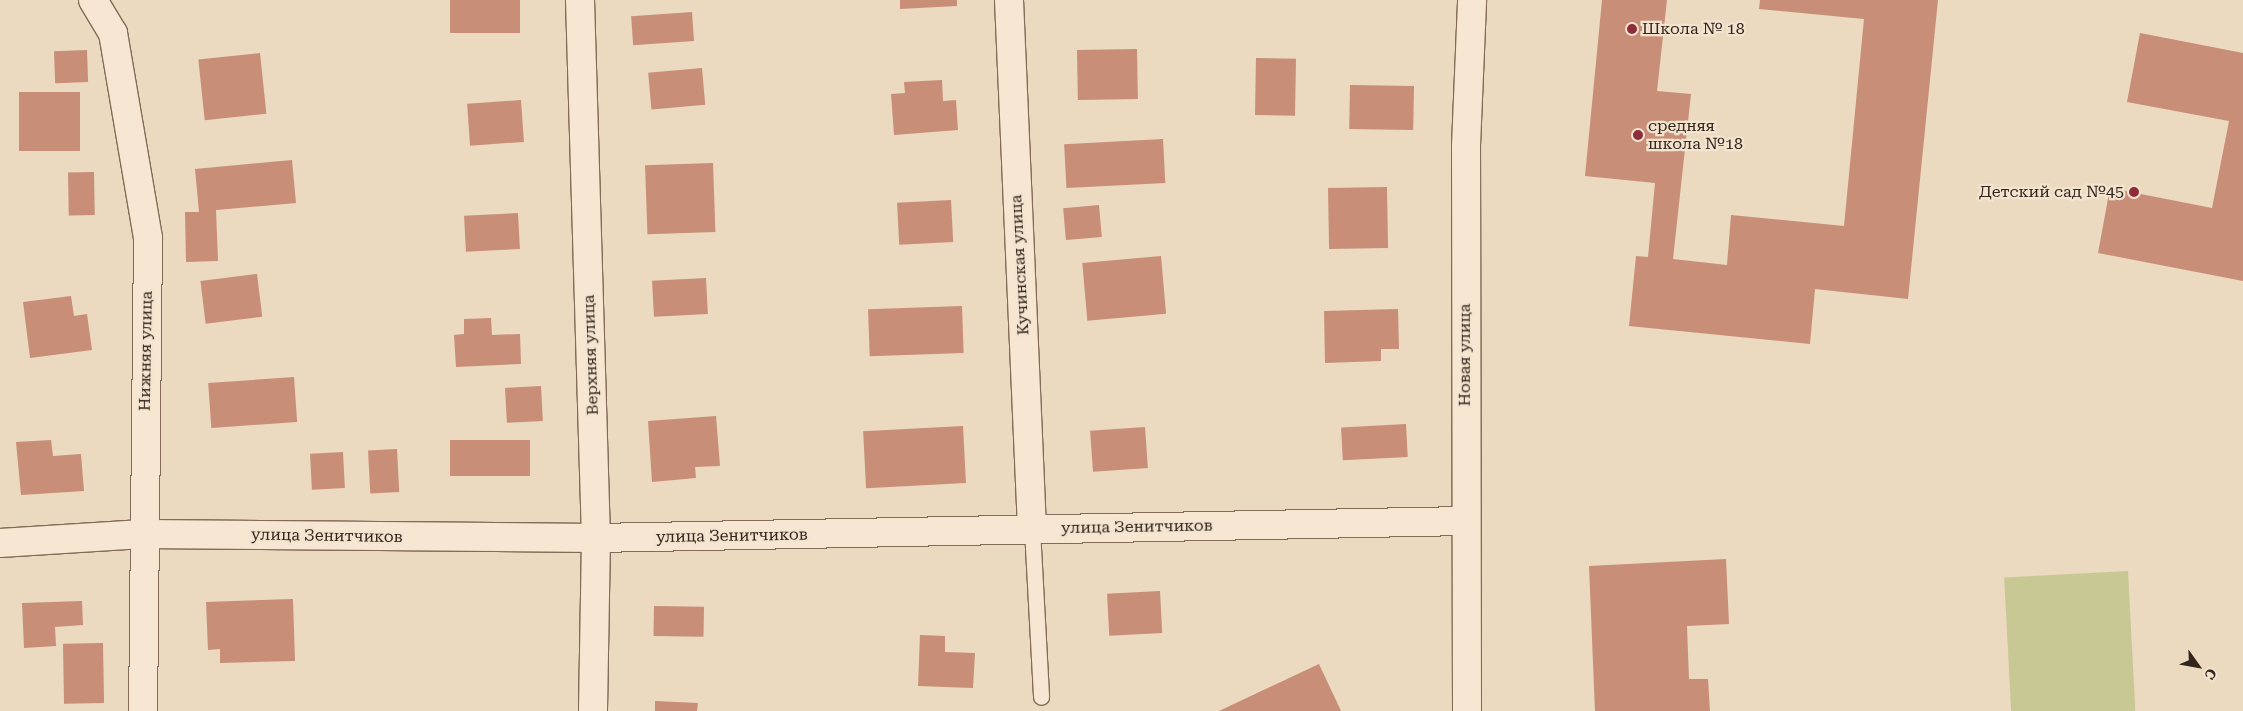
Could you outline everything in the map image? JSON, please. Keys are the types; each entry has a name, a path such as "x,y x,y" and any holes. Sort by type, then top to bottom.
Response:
{"street":[{"name":"Нижняя улица","path":"93,0 113,33 148,238 142,711"},
{"name":"Верхняя улица","path":"580,0 596,538 593,711"},
{"name":"Кучинская улица","path":"1009,0 1032,530"},
{"name":"Новая улица","path":"1467,711 1465,521 1466,146 1472,0"},
{"name":"улица Зенитчиков","path":"0,543 143,534 596,538 1465,521"}],"lane":[{"path":"1032,530 1041,697"}],"green space":[{"path":"2128,571 2135,711 2011,711 2004,577"}],"building":[{"path":"450,0 520,0 520,33 450,33"},
{"path":"900,0 957,0 957,6 900,9"},
{"name":"средняя школа №18","path":"1602,0 1667,0 1657,91 1691,94 1673,259 1727,265 1731,215 1844,226 1864,19 1759,9 1760,0 1938,0 1908,299 1815,289 1810,344 1629,326 1636,256 1648,257 1655,183 1585,176"},
{"path":"692,12 694,41 633,45 631,16"},
{"path":"2140,33 2243,53 2243,281 2098,253 2110,188 2212,208 2229,121 2127,102"},
{"path":"1137,49 1138,99 1078,100 1077,50"},
{"path":"87,50 88,82 55,83 54,51"},
{"path":"260,53 266,114 205,120 198,59"},
{"path":"1256,58 1296,59 1295,116 1255,115"},
{"path":"702,68 705,105 651,110 648,73"},
{"path":"942,80 943,101 956,100 958,130 894,135 891,94 905,93 904,82"},
{"path":"1350,85 1414,86 1413,130 1349,129"},
{"path":"19,92 80,92 80,151 19,151"},
{"path":"521,100 524,142 470,146 467,104"},
{"path":"1163,139 1165,183 1066,188 1064,144"},
{"path":"292,160 296,203 216,210 218,261 186,262 185,212 199,212 195,169"},
{"path":"713,163 715,232 647,234 645,165"},
{"path":"68,172 94,172 95,215 69,215"},
{"path":"1387,187 1388,248 1329,249 1328,188"},
{"path":"951,200 953,242 899,245 897,203"},
{"path":"1099,205 1102,237 1066,240 1063,208"},
{"path":"518,213 520,249 466,252 464,216"},
{"path":"1161,256 1166,314 1087,321 1082,263"},
{"path":"257,274 262,317 206,324 200,281"},
{"path":"706,278 708,314 654,317 652,281"},
{"path":"71,296 74,316 87,314 92,350 30,358 23,302"},
{"path":"962,306 964,353 870,356 868,309"},
{"path":"1398,309 1399,349 1381,349 1381,361 1325,363 1324,311"},
{"path":"491,318 492,335 520,334 521,364 456,367 454,335 464,334 464,319"},
{"path":"294,377 297,422 211,428 208,383"},
{"path":"541,386 543,421 507,423 505,388"},
{"path":"716,416 720,466 695,467 696,478 652,482 648,421"},
{"path":"1406,424 1408,457 1343,460 1341,427"},
{"path":"963,426 966,483 866,488 863,431"},
{"path":"1145,427 1148,468 1093,472 1090,431"},
{"path":"51,440 53,456 81,454 84,491 21,495 16,442"},
{"path":"450,440 530,440 530,476 450,476"},
{"path":"397,449 399,492 370,493 368,451"},
{"path":"343,452 345,488 312,490 310,454"},
{"path":"1726,559 1729,624 1687,626 1689,679 1708,679 1710,711 1595,711 1589,566"},
{"path":"1160,591 1162,633 1109,636 1107,594"},
{"path":"293,599 295,661 220,663 220,649 208,650 206,602"},
{"path":"82,601 83,625 55,627 56,646 24,648 22,603"},
{"path":"654,606 704,607 703,637 653,636"},
{"path":"920,635 945,636 945,652 975,653 973,688 918,686"},
{"path":"103,643 104,703 64,704 63,644"},
{"path":"1319,664 1341,711 1219,711"},
{"path":"655,701 698,703 697,711 655,711"}],"place":[{"name":"Школа № 18","path":"1632,29"},
{"name":"средняя школа №18","path":"1638,135"},
{"name":"Детский сад №45","path":"2134,192"}]}
